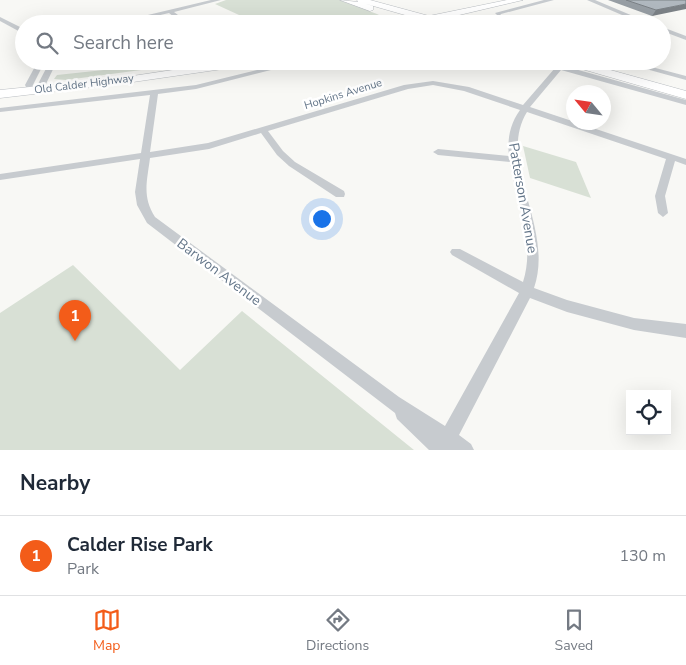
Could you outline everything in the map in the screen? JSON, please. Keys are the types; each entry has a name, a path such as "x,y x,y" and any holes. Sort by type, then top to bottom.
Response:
{"main road":[{"path":"344,0 406,15"},
{"path":"361,3 371,3 423,13 459,12 519,0"},
{"path":"482,15 500,11 526,0"},
{"path":"361,3 385,15"},
{"path":"371,3 410,15"},
{"path":"476,15 500,11"},
{"path":"451,15 459,12"},
{"name":"Old Calder Highway","path":"42,84 157,70"},
{"name":"Old Calder Highway","path":"0,88 29,88 144,78 197,70"},
{"path":"590,70 686,95"},
{"path":"628,70 686,85"},
{"path":"29,88 42,84"},
{"name":"Old Calder Highway","path":"0,94 29,88"}],"street":[{"path":"152,15 218,0"},
{"path":"500,11 498,13 551,0"},
{"path":"590,0 628,15"},
{"path":"170,11 175,15"},
{"path":"0,19 15,27"},
{"path":"671,32 686,38"},
{"path":"29,88 38,70"},
{"path":"42,84 49,70"},
{"path":"0,110 205,86 268,70"},
{"name":"Patterson Avenue","path":"443,446 526,290 533,269 534,248 530,222 514,159 512,136 518,119 525,108 557,70"},
{"path":"585,70 686,103"},
{"path":"655,70 686,78"},
{"name":"Hopkins Avenue","path":"0,177 209,146 426,83 456,86 686,162"},
{"name":"Barwon Avenue","path":"154,93 140,199 144,210 151,220 393,403 443,446 465,450"},
{"path":"263,130 280,153 292,164 340,194"},
{"path":"438,152 514,159"},
{"path":"663,213 660,196 671,157"},
{"path":"456,252 548,300 592,314 656,328 686,331"}],"shaded area":[{"path":"226,0 339,0 379,15 239,15 215,4"},
{"path":"104,70 141,70 66,80 54,79 57,75"},
{"path":"523,146 576,162 591,198 530,178"},
{"path":"73,265 180,370 242,311 414,450 0,450 0,313"}],"building":[{"path":"626,0 686,0 686,4 656,10"}],"place":[{"name":"Calder Rise Park","path":"75,341"}]}
